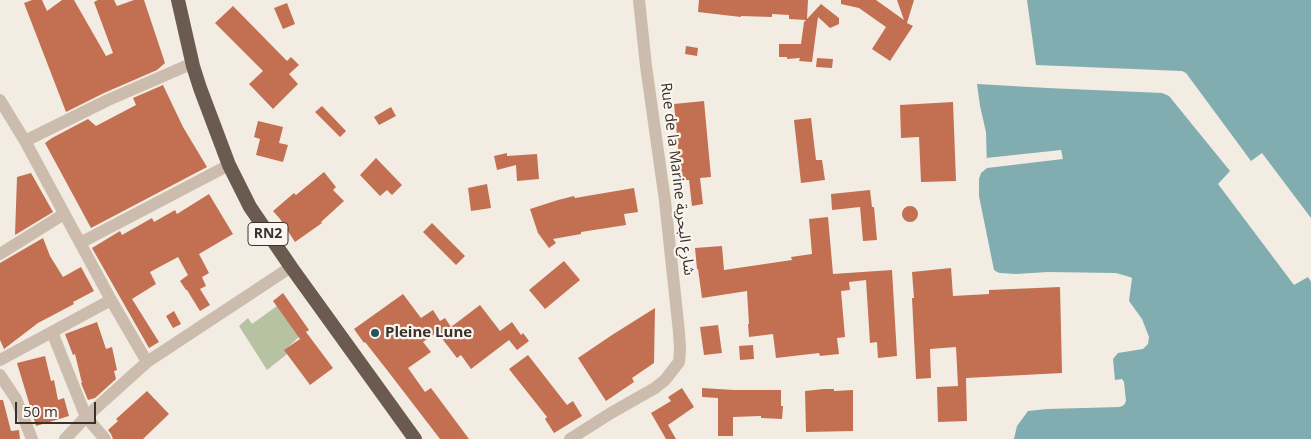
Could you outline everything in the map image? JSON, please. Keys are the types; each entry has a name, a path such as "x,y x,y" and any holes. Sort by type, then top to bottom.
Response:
{"highway":[{"name":"RN2","path":"178,0 200,88 229,165 250,207 291,268 415,439"}],"street":[{"name":"Rue de la Marine شارع البحرية","path":"570,439 654,388 673,372 679,362 679,332 665,201 646,66 639,0"},
{"path":"25,141 108,100 193,63"},
{"path":"0,100 25,141 111,300 147,362"},
{"path":"80,242 229,165"},
{"path":"0,254 64,214"},
{"path":"66,439 147,362 291,268"},
{"path":"0,360 111,300"},
{"path":"52,332 86,418 105,439"},
{"path":"0,375 16,399 32,439"}],"green space":[{"path":"277,306 299,337 285,350 287,354 267,370 239,326 248,318 252,324"}],"water":[{"path":"1027,0 1311,0 1311,218 1262,153 1251,161 1186,73 1182,71 1036,65"},
{"path":"977,84 1162,93 1169,96 1230,171 1218,184 1294,285 1308,277 1311,282 1311,439 1014,439 1017,426 1028,411 1120,407 1124,405 1126,401 1124,382 1122,379 1115,380 1113,359 1118,353 1143,349 1148,344 1149,337 1142,319 1129,301 1132,278 1130,277 1116,273 1048,272 1016,274 1000,273 994,270 979,196 979,179 981,173 987,168 986,132"}],"pier":[{"path":"1061,150 1063,159 987,168 986,158"}],"building":[{"path":"32,0 42,0 47,11 62,0 74,0 106,56 113,53 94,2 98,0 114,0 117,6 134,0 144,0 165,63 157,70 66,112 24,3"},
{"path":"699,0 808,0 807,19 821,4 839,18 839,24 830,28 818,17 812,62 799,61 800,58 787,59 787,57 779,57 779,44 801,44 804,22 806,20 789,19 789,15 772,14 772,17 741,17 698,12"},
{"path":"841,0 876,0 904,20 897,0 914,0 907,23 913,26 890,61 872,49 886,27 859,8 841,4"},
{"path":"287,3 295,24 283,29 274,8"},
{"path":"233,6 287,61 291,57 299,65 289,74 298,84 273,109 249,84 263,71 215,23"},
{"path":"686,46 698,48 697,56 685,54"},
{"path":"817,58 833,59 832,68 816,67"},
{"path":"163,85 183,127 207,167 91,228 45,143 88,119 96,126 136,105 133,98"},
{"path":"704,101 711,177 700,178 703,204 692,206 689,180 681,180 674,104"},
{"path":"953,102 956,181 921,182 919,137 901,138 900,105"},
{"path":"322,106 346,131 340,137 315,112"},
{"path":"391,107 396,116 379,125 374,117"},
{"path":"811,118 816,160 822,160 825,180 801,183 794,120"},
{"path":"258,121 283,127 279,143 288,145 283,162 256,155 260,139 254,137"},
{"path":"507,153 507,156 537,154 539,179 517,181 516,165 497,170 494,156"},
{"path":"376,158 402,185 392,195 387,190 380,196 360,175"},
{"path":"324,172 336,187 333,190 344,201 322,223 295,242 273,211 294,193 296,195"},
{"path":"31,173 53,212 15,235 17,177"},
{"path":"487,184 491,208 471,211 468,188"},
{"path":"634,188 638,212 624,214 626,225 581,232 581,234 553,239 556,243 549,248 538,233 530,209 574,196 575,198"},
{"path":"870,190 872,207 874,207 877,240 863,241 860,207 832,210 831,194"},
{"path":"209,194 233,234 199,254 209,273 202,277 206,286 200,289 210,305 200,311 180,281 188,275 178,257 150,272 156,284 132,299 159,342 149,348 92,248 120,231 122,235 152,218 154,222 175,210 177,214"},
{"path":"907,206 913,206 918,211 916,220 907,222 902,217 902,211"},
{"path":"828,217 833,274 892,270 897,356 878,358 877,342 870,343 866,280 849,282 850,290 841,291 845,337 837,338 839,354 820,356 819,353 776,358 773,334 749,337 747,291 702,298 695,248 722,246 724,270 792,260 791,257 812,254 809,219"},
{"path":"432,223 465,256 456,265 423,232"},
{"path":"43,238 50,256 63,277 81,267 94,291 38,323 4,349 0,340 0,263"},
{"path":"564,261 580,280 545,309 529,290"},
{"path":"951,268 953,296 989,294 989,290 1060,287 1062,373 966,378 967,421 938,422 937,387 958,386 956,347 930,349 931,378 916,379 912,272"},
{"path":"283,293 309,330 306,332 333,368 310,385 284,350 300,339 273,301"},
{"path":"403,294 421,318 433,310 440,321 445,318 451,327 480,305 500,331 512,322 521,335 523,333 529,341 517,350 509,340 471,369 461,355 457,358 437,332 423,342 431,352 408,368 425,392 431,388 469,439 440,439 354,329"},
{"path":"655,308 654,363 632,378 634,382 606,401 578,358"},
{"path":"174,311 181,324 173,328 166,316"},
{"path":"97,322 106,349 112,347 117,370 114,371 116,379 95,398 88,400 81,383 75,354 73,355 65,334"},
{"path":"718,325 722,353 704,355 700,327"},
{"path":"753,345 754,359 740,360 739,346"},
{"path":"528,355 567,405 573,401 582,416 554,433 545,419 547,417 509,369"},
{"path":"45,356 51,381 54,380 58,400 64,398 69,416 36,426 17,363"},
{"path":"682,388 694,407 668,425 676,439 666,439 651,413 671,401 668,397"},
{"path":"702,388 781,390 782,419 761,418 761,416 733,417 733,436 718,436 718,398 702,397"},
{"path":"834,389 834,391 853,390 853,431 806,432 805,391"},
{"path":"147,391 169,414 143,439 113,439 108,430 118,421 116,419"},
{"path":"0,400 3,400 11,431 19,430 20,439 0,439"}],"place":[{"name":"Pleine Lune","path":"375,333"}]}
